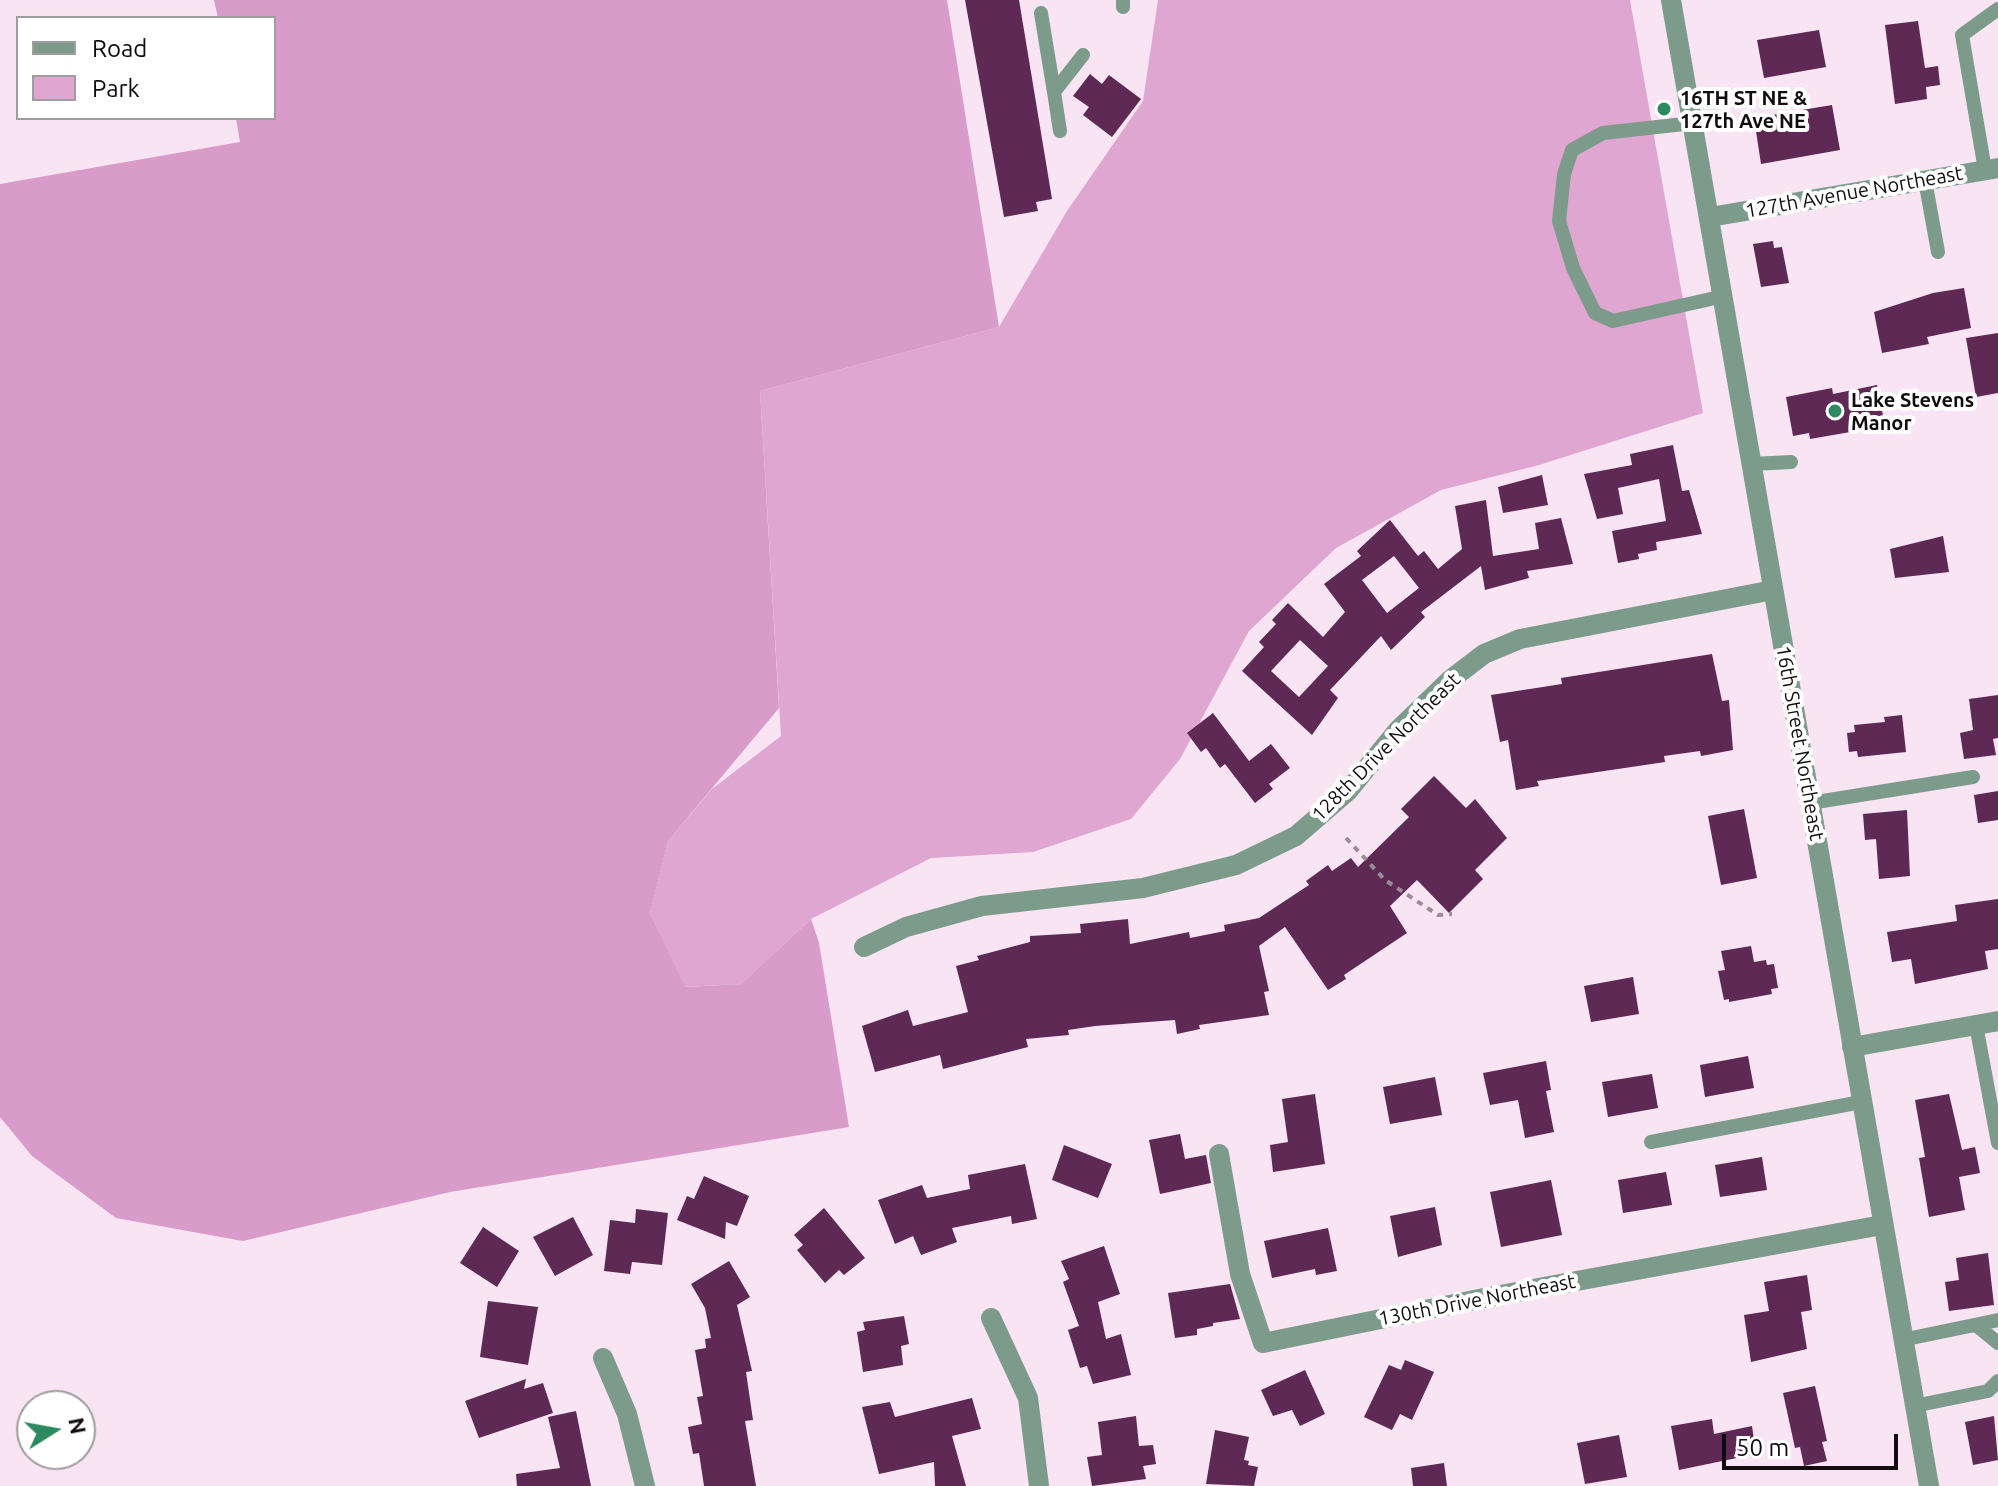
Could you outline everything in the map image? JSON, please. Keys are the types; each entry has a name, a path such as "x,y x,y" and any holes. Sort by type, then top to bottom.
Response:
{"street":[{"name":"16th Street Northeast","path":"1671,0 1929,1486"},
{"name":"127th Avenue Northeast","path":"1710,217 1991,169"},
{"name":"128th Drive Northeast","path":"864,947 906,927 982,906 1143,888 1236,865 1305,828 1348,791 1398,730 1450,680 1484,654 1520,639 1773,590"},
{"path":"1852,1047 1998,1021"},
{"name":"130th Drive Northeast","path":"1219,1154 1240,1274 1263,1343 1484,1298 1882,1225"},
{"path":"991,1318 1028,1398 1039,1486"},
{"path":"603,1358 627,1414 645,1486"}],"lane":[{"path":"1991,169 1962,35 1998,9"},
{"path":"1041,13 1060,131"},
{"path":"1054,92 1083,55"},
{"path":"1693,123 1603,133 1572,150 1564,174 1559,221 1573,268 1595,313 1613,321 1724,296"},
{"path":"1925,180 1938,252"},
{"path":"1752,464 1791,462"},
{"path":"1810,803 1973,777"},
{"path":"1976,1025 1998,1143"},
{"path":"1651,1142 1861,1102"},
{"path":"1902,1340 1998,1320"},
{"path":"1976,1325 1998,1343"},
{"path":"1914,1406 1988,1391 1998,1381"}],"path":[{"path":"1346,838 1385,880 1438,915 1452,914"}],"green space":[{"path":"1158,0 1630,0 1703,413 1539,465 1441,490 1336,548 1249,631 1180,759 1131,819 1033,852 931,858 811,919 741,984 684,987 650,913 668,841 712,789 781,736 760,391 999,327 1067,211 1143,101"}],"shaded area":[{"path":"214,0 947,0 999,327 760,391 779,708 668,841 650,913 685,987 741,984 811,919 819,943 849,1127 450,1192 243,1241 116,1218 32,1156 0,1117 0,184 240,142 236,120 276,120 276,16 218,16"}],"building":[{"path":"965,0 1019,0 1052,199 1036,202 1038,211 1004,217"},
{"path":"1918,21 1925,68 1938,66 1940,85 1926,87 1927,99 1895,104 1885,25"},
{"path":"1819,30 1826,67 1764,78 1757,40"},
{"path":"1090,74 1102,84 1109,75 1141,99 1112,137 1083,115 1089,107 1073,96"},
{"path":"1832,105 1840,150 1761,164 1754,118"},
{"path":"1773,241 1774,248 1782,247 1789,283 1761,287 1753,244"},
{"path":"1964,288 1971,328 1927,337 1929,344 1882,353 1874,312 1933,293"},
{"name":"Lake Stevens Manor","path":"1998,333 1998,393 1976,397 1966,338"},
{"name":"Lake Stevens Manor","path":"1877,385 1885,426 1810,439 1809,433 1793,436 1786,397 1832,388 1833,394"},
{"path":"1673,445 1682,491 1689,490 1702,534 1656,542 1657,550 1638,554 1639,559 1618,563 1612,531 1666,521 1659,479 1618,488 1623,514 1597,519 1584,474 1632,465 1630,454"},
{"path":"1542,475 1548,505 1503,513 1498,487"},
{"path":"1486,500 1493,556 1539,549 1535,523 1561,518 1573,564 1527,571 1529,578 1485,590 1481,566 1421,612 1425,617 1391,650 1381,636 1330,690 1338,698 1312,735 1242,671 1264,647 1259,642 1276,624 1272,620 1288,603 1323,637 1345,612 1324,584 1361,556 1357,551 1390,520 1418,556 1424,551 1438,569 1462,549 1455,506","holes":["1394,556 1419,588 1387,613 1362,580","1300,640 1328,666 1299,697 1271,671"]},
{"path":"1943,536 1949,572 1895,578 1890,549"},
{"path":"1712,654 1722,701 1729,700 1733,750 1701,756 1700,751 1664,756 1665,762 1537,781 1539,786 1516,790 1508,740 1500,742 1491,695 1562,684 1561,678"},
{"path":"1998,695 1998,738 1993,739 1996,755 1964,759 1960,733 1973,730 1969,699"},
{"path":"1213,713 1249,761 1271,744 1290,768 1269,784 1273,789 1255,803 1225,764 1220,768 1206,748 1201,752 1187,733"},
{"path":"1902,715 1906,752 1858,757 1857,751 1849,752 1847,733 1855,732 1854,725 1885,722 1884,717"},
{"path":"1434,776 1466,808 1475,799 1507,838 1475,870 1483,879 1449,913 1417,880 1390,906 1407,933 1344,975 1346,979 1328,990 1285,927 1259,946 1269,991 1264,992 1269,1015 1199,1025 1200,1029 1177,1034 1175,1020 1095,1026 1068,1030 1069,1035 1026,1039 1028,1047 943,1069 940,1055 875,1072 862,1026 908,1010 913,1026 968,1012 956,966 979,960 977,956 1030,942 1030,936 1081,933 1080,924 1128,919 1130,944 1189,932 1190,938 1225,931 1224,925 1259,918 1309,885 1306,881 1328,865 1332,871 1351,858 1358,867 1409,817 1401,809"},
{"path":"1998,791 1998,820 1978,823 1974,795"},
{"path":"1744,809 1757,878 1721,885 1708,816"},
{"path":"1907,810 1910,876 1879,879 1876,839 1865,840 1863,814"},
{"path":"1998,899 1998,949 1985,951 1988,969 1915,984 1911,959 1892,962 1887,932 1957,921 1955,905"},
{"path":"1751,946 1754,962 1766,960 1767,965 1774,964 1778,988 1771,989 1772,994 1729,1002 1729,999 1724,1000 1718,971 1725,970 1721,951"},
{"path":"1633,977 1639,1014 1591,1022 1584,986"},
{"path":"1748,1056 1754,1088 1705,1097 1700,1065"},
{"path":"1546,1061 1551,1090 1546,1091 1554,1132 1525,1138 1518,1100 1490,1105 1483,1073"},
{"path":"1652,1074 1658,1108 1608,1117 1602,1082"},
{"path":"1435,1077 1442,1115 1390,1124 1383,1087"},
{"path":"1315,1094 1325,1164 1273,1172 1270,1145 1288,1142 1282,1099"},
{"path":"1949,1094 1962,1150 1975,1147 1980,1173 1959,1177 1965,1210 1929,1217 1919,1158 1925,1157 1915,1100"},
{"path":"1180,1134 1185,1159 1206,1155 1211,1183 1160,1194 1149,1140"},
{"path":"1064,1145 1112,1164 1098,1198 1052,1180"},
{"path":"1762,1157 1767,1190 1720,1197 1715,1165"},
{"path":"1025,1164 1037,1219 1012,1224 1011,1216 952,1228 957,1242 921,1255 913,1236 895,1244 878,1200 922,1185 927,1198 970,1189 968,1175"},
{"path":"1666,1172 1672,1205 1623,1213 1618,1180"},
{"path":"704,1176 749,1196 737,1226 726,1222 725,1239 677,1220 687,1196 694,1199"},
{"path":"1551,1180 1562,1235 1501,1247 1490,1192"},
{"path":"1435,1207 1442,1245 1398,1257 1390,1216"},
{"path":"824,1208 865,1258 844,1275 839,1270 825,1283 797,1250 803,1245 794,1235"},
{"path":"636,1209 668,1213 662,1265 632,1262 630,1274 604,1271 610,1220 635,1223"},
{"path":"573,1217 593,1255 555,1276 533,1237"},
{"path":"483,1227 519,1251 497,1287 460,1263"},
{"path":"1328,1228 1337,1271 1316,1275 1315,1269 1272,1278 1264,1241"},
{"path":"1104,1246 1120,1294 1098,1302 1106,1339 1121,1334 1131,1375 1093,1384 1087,1366 1080,1368 1068,1330 1079,1326 1063,1282 1069,1279 1061,1261"},
{"path":"1988,1253 1994,1305 1949,1311 1945,1282 1959,1280 1956,1258"},
{"path":"729,1261 750,1297 737,1305 752,1371 746,1372 753,1420 745,1421 756,1486 704,1486 699,1453 693,1454 688,1427 702,1424 697,1397 703,1396 695,1350 706,1348 705,1339 711,1338 705,1308 691,1284"},
{"path":"1807,1275 1812,1310 1801,1312 1807,1349 1751,1362 1744,1315 1769,1311 1764,1282"},
{"path":"1230,1284 1240,1319 1213,1323 1213,1326 1197,1329 1197,1335 1175,1338 1168,1293"},
{"path":"488,1301 538,1307 528,1365 480,1357"},
{"path":"904,1316 909,1344 901,1346 903,1365 863,1372 857,1332 865,1330 863,1322"},
{"path":"1405,1360 1434,1372 1412,1420 1400,1414 1392,1430 1364,1417 1389,1365 1401,1370"},
{"path":"1305,1370 1325,1414 1300,1426 1292,1410 1273,1416 1261,1390"},
{"path":"526,1379 524,1389 543,1383 553,1413 479,1438 465,1401"},
{"path":"1815,1386 1827,1441 1822,1442 1827,1461 1804,1466 1800,1447 1795,1448 1783,1393"},
{"path":"972,1398 981,1429 952,1436 966,1486 935,1486 934,1462 879,1474 862,1407 890,1402 895,1417"},
{"path":"576,1411 591,1486 517,1486 516,1474 560,1468 548,1417"},
{"path":"1136,1416 1139,1446 1153,1445 1156,1464 1143,1466 1146,1479 1092,1486 1087,1457 1102,1455 1098,1422"},
{"path":"1994,1416 1998,1460 1973,1465 1965,1422"},
{"path":"1712,1419 1714,1434 1752,1426 1756,1454 1679,1470 1671,1426"},
{"path":"1215,1430 1249,1437 1244,1460 1249,1461 1248,1465 1258,1467 1254,1486 1206,1484"},
{"path":"1619,1435 1627,1477 1585,1484 1577,1443"},
{"path":"1444,1463 1447,1486 1413,1486 1411,1468"}],"place":[{"name":"16TH ST NE & 127th Ave NE","path":"1664,109"},
{"name":"Lake Stevens Manor","path":"1835,411"}]}
